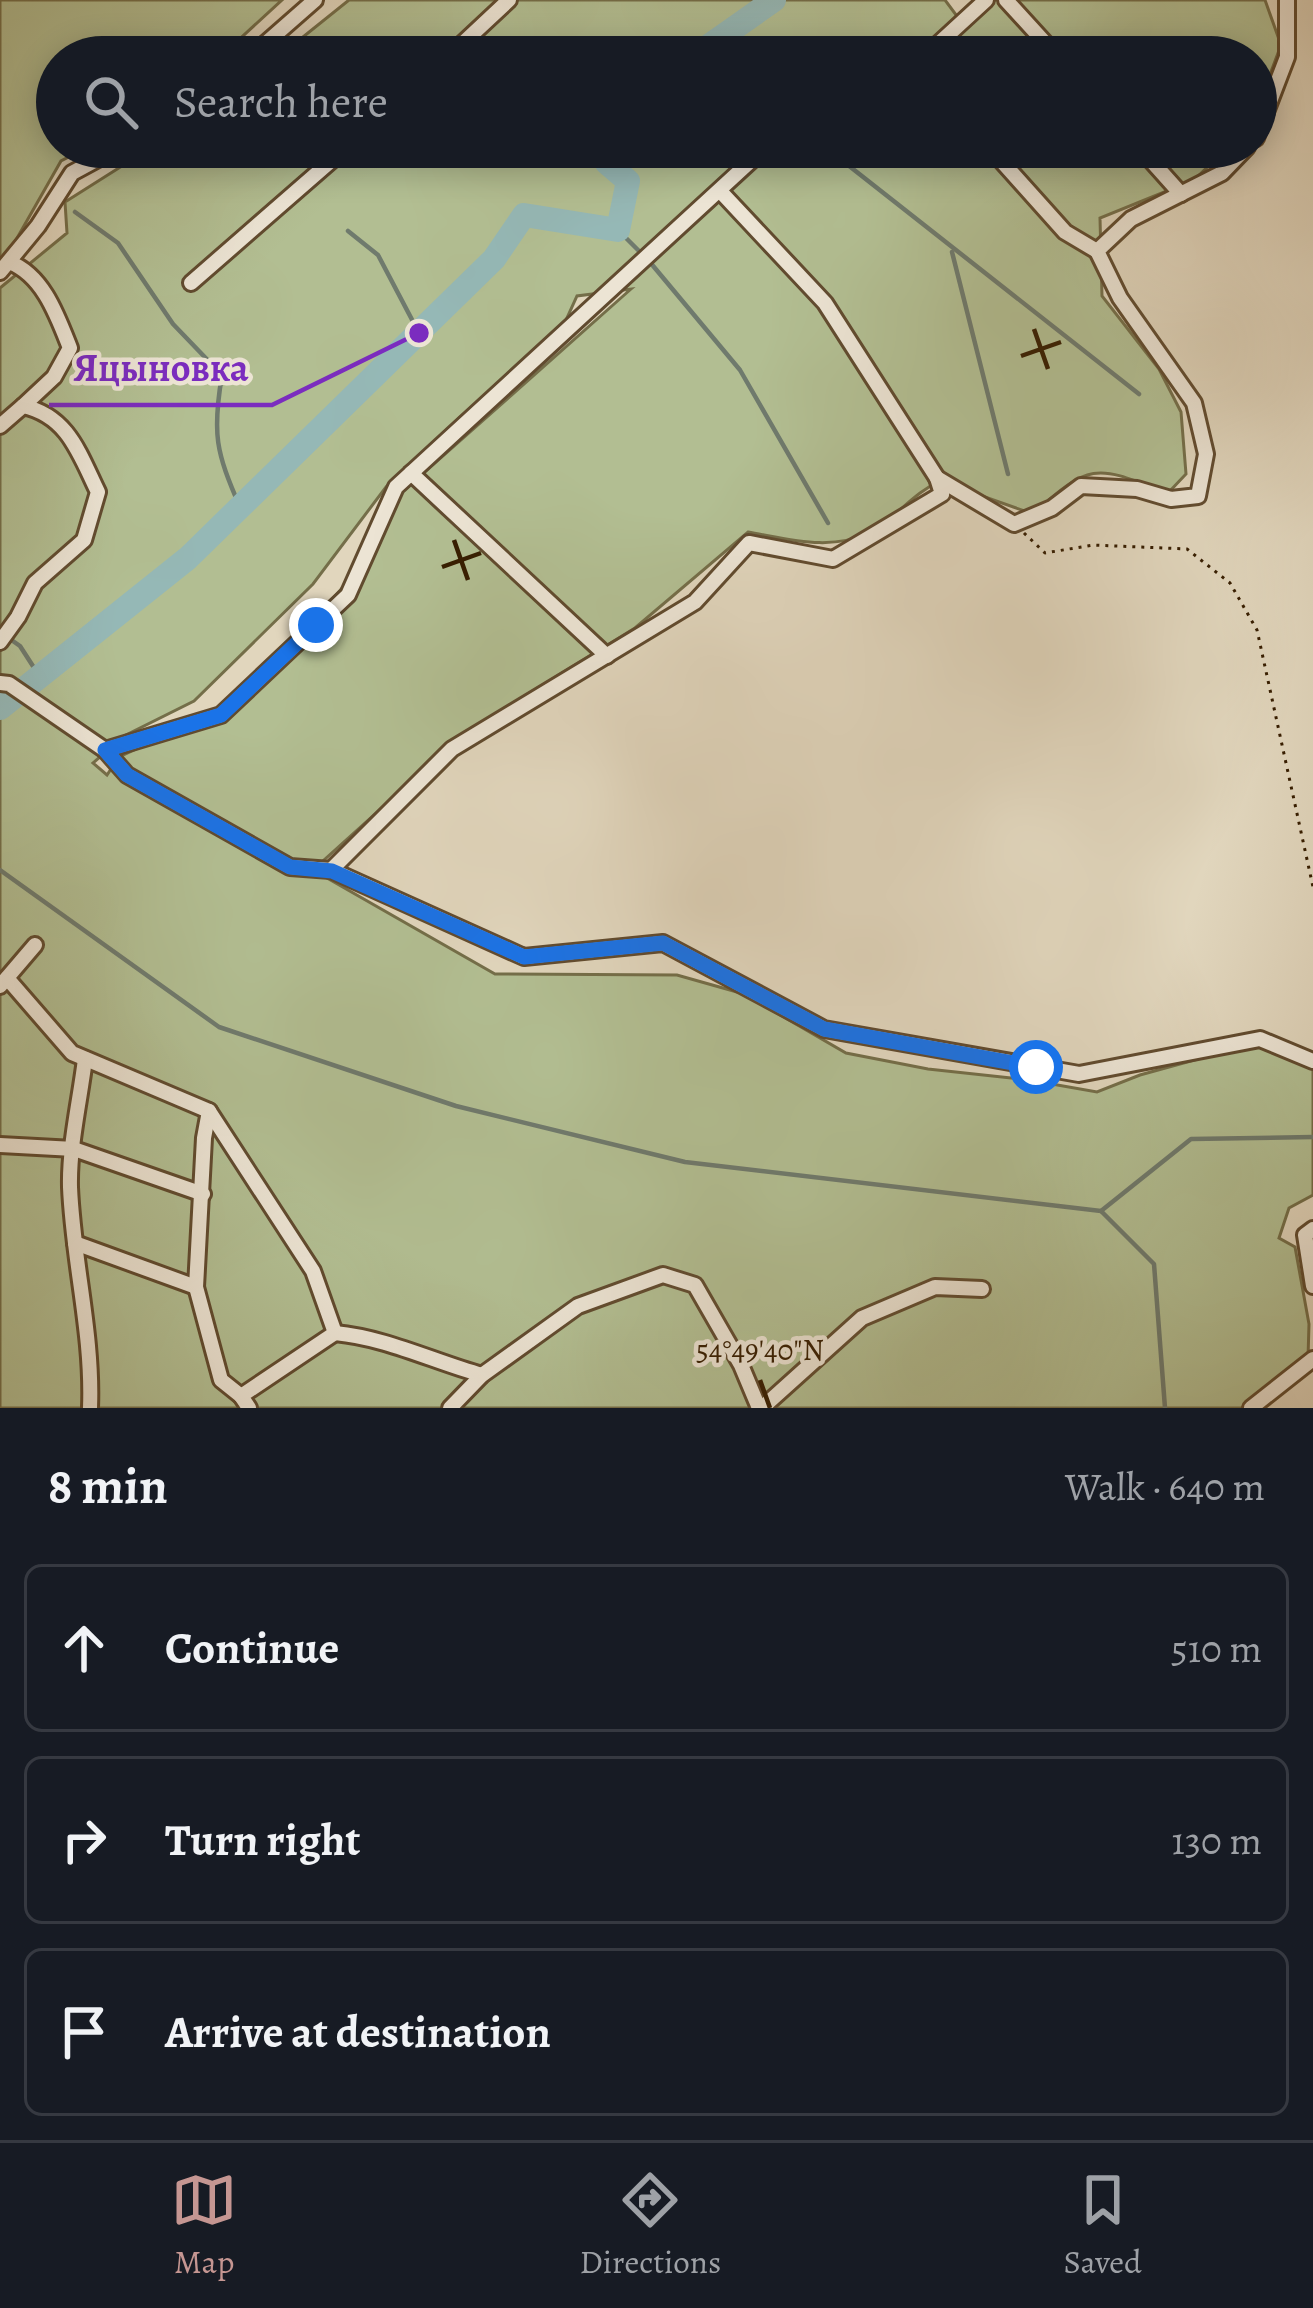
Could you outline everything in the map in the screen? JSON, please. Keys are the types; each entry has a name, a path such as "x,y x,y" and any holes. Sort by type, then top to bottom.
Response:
{"lane":[{"path":"274,36 315,0"},
{"path":"470,36 509,0"},
{"path":"947,36 986,0"},
{"path":"1006,0 1039,36"},
{"path":"1277,83 1287,57 1287,0"},
{"path":"4,267 72,173 81,168"},
{"path":"191,283 323,168"},
{"path":"105,750 221,715 348,595 396,487 745,168"},
{"path":"937,478 1014,524 1052,508 1081,485 1136,489 1171,499 1198,496 1206,454 1195,404 1120,298 1097,251 1065,232 1008,168"},
{"path":"1158,168 1181,194"},
{"path":"1097,251 1131,219 1227,168"},
{"path":"332,871 452,749 695,602 749,543 833,559 942,494 937,478 825,303 721,192"},
{"path":"0,426 54,377 70,348 55,311 27,269 4,267"},
{"path":"0,642 35,583 84,540 98,491 76,445 49,412 23,406"},
{"path":"412,472 607,656"},
{"path":"4,684 105,750 127,775 290,867 332,871 524,957 663,943 824,1029 1079,1074 1260,1039 1313,1061"},
{"path":"35,945 3,982 72,1053 209,1111 313,1271 334,1333"},
{"path":"85,1059 70,1182 92,1356 90,1408"},
{"path":"209,1111 196,1287 220,1379 245,1402 334,1333 376,1337 428,1360 482,1376"},
{"path":"0,1144 74,1149 202,1194"},
{"path":"1313,1229 1305,1235 1313,1286"},
{"path":"75,1243 196,1287"},
{"path":"450,1408 482,1376 578,1306 663,1275 695,1285 761,1408 862,1318 935,1288 982,1289"},
{"path":"1251,1408 1313,1359"}],"path":[{"path":"1014,524 1046,554 1093,545 1187,549 1230,583 1257,630 1313,887"}],"green space":[{"path":"0,0 282,0 243,36 36,36 36,168 57,168 0,268"},
{"path":"349,0 945,0 965,27 992,0 1265,0 1281,45 1277,56 1277,36 304,36"},
{"path":"119,168 1206,168 1194,180 1100,218 1102,296 1159,369 1181,412 1186,474 1168,493 1125,477 1096,473 1069,484 1033,514 940,481 855,538 810,542 748,532 635,628 466,732 313,870 495,974 677,975 744,994 846,1053 928,1069 1097,1092 1227,1051 1281,1044 1313,1058 1313,1195 1289,1208 1279,1238 1295,1247 1309,1324 1308,1358 1243,1408 0,1408 0,288 67,233 65,202","holes":["631,289 400,494 354,575 286,650 208,716 119,757 107,775 93,763 124,736 194,701 313,584 386,487 561,331 577,296"]}],"waterway":[{"path":"723,36 774,0"},
{"path":"0,708 188,558 494,259 524,215 618,230 628,181 613,168"},
{"path":"852,168 1139,394"},
{"path":"75,212 118,243 173,324 222,375 218,442 240,507"},
{"path":"618,230 641,253"},
{"path":"348,231 378,255 419,333"},
{"path":"952,252 1008,474"},
{"path":"649,261 740,370 828,523"},
{"path":"10,639 40,677"},
{"path":"0,870 219,1027 456,1106 685,1162 1101,1211 1154,1264 1165,1408"},
{"path":"1101,1211 1191,1139 1313,1137"}],"place":[{"name":"Яцыновка","path":"419,333"}],"route":[{"path":"316,625 221,715 105,750 127,775 290,867 332,871 524,957 663,943 824,1029 1036,1067"}]}
